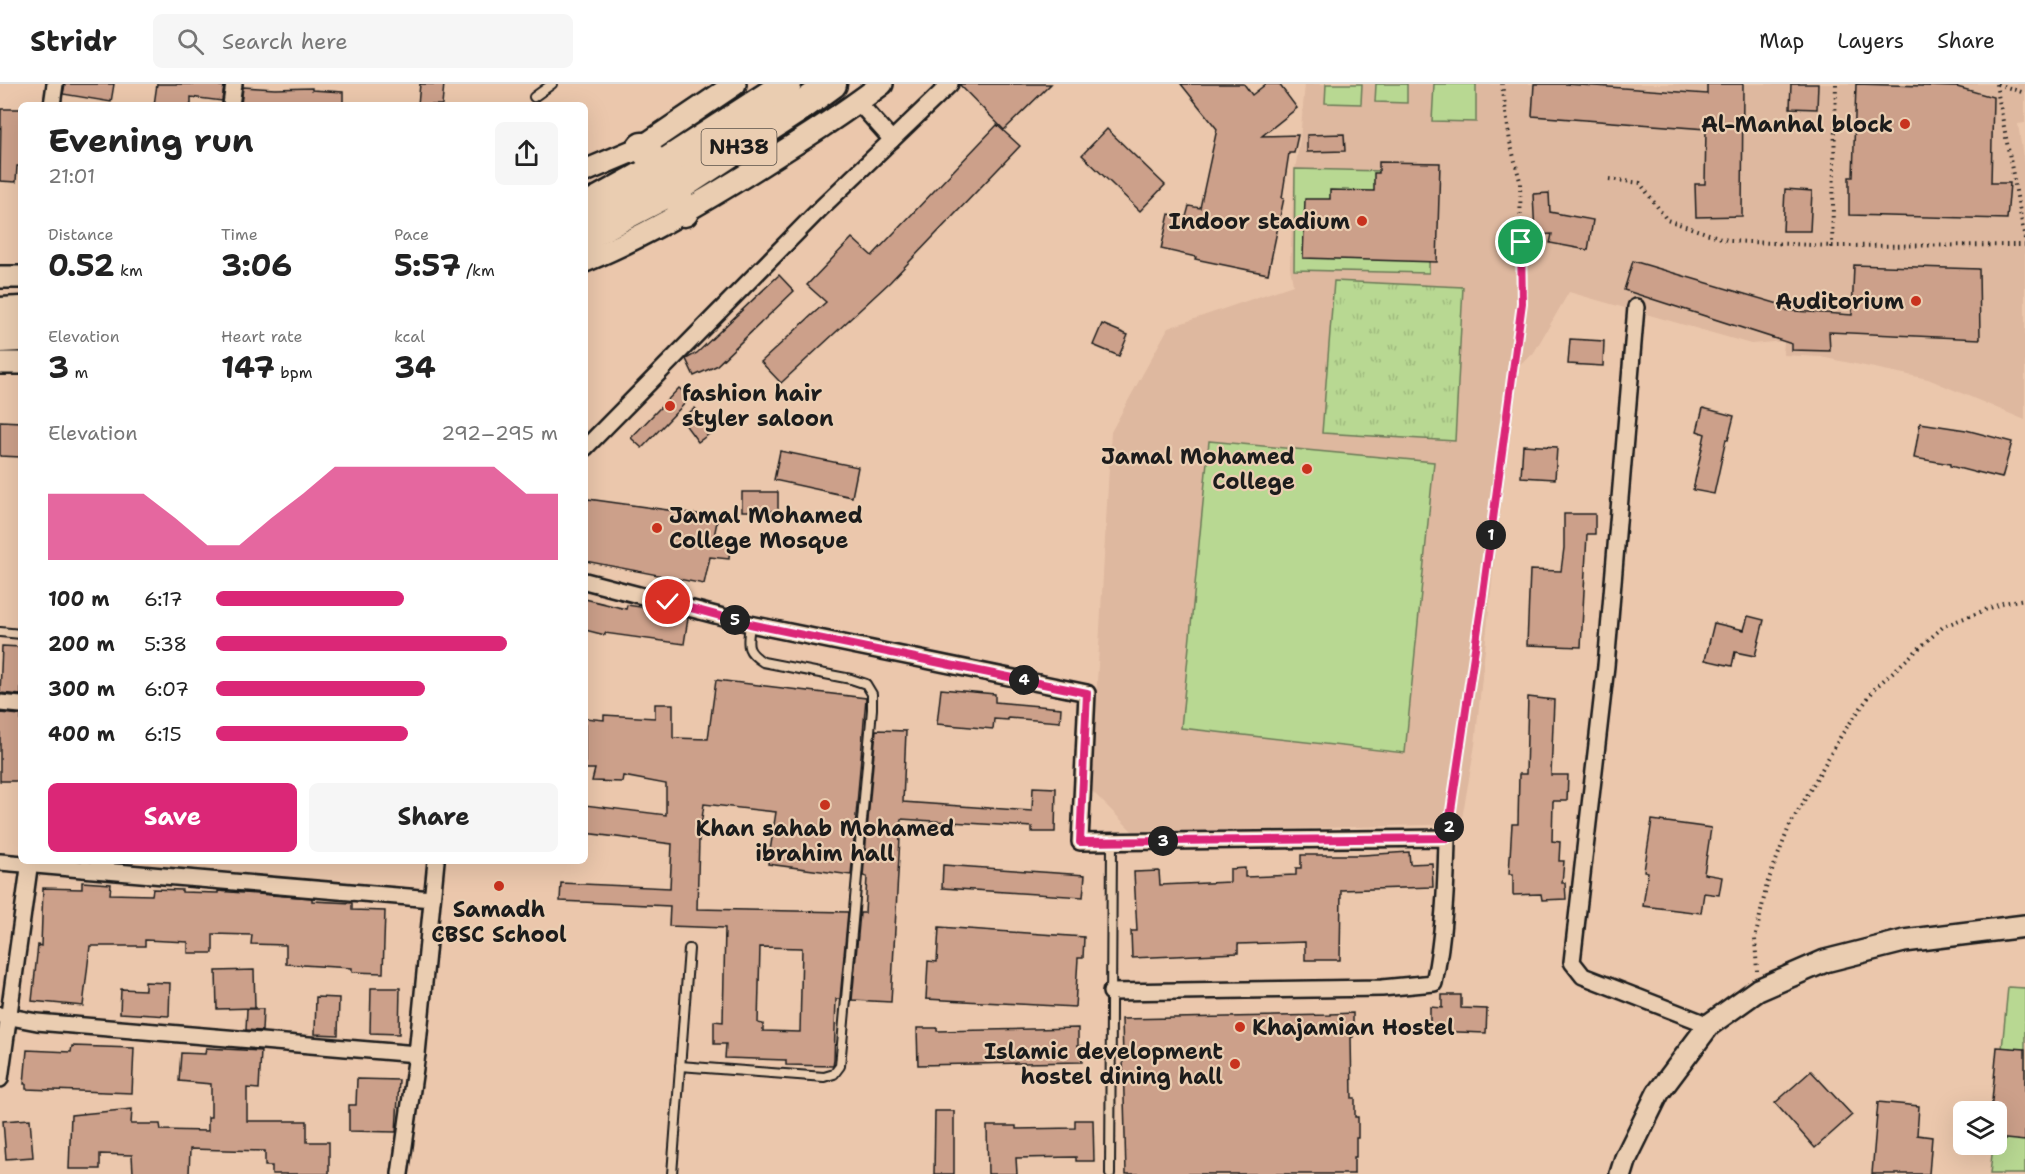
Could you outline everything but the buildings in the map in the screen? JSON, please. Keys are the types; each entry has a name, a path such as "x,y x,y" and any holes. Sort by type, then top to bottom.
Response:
{"highway":[{"name":"NH38","path":"665,179 787,84"},
{"name":"NH38","path":"589,220 803,105 832,84"},
{"path":"0,312 18,311"},
{"path":"0,338 18,338"}],"street":[{"path":"52,102 55,84"},
{"path":"231,102 234,84"},
{"path":"588,260 609,251 735,84"},
{"path":"588,171 665,179 789,149 882,84"},
{"path":"588,445 821,208 950,84"},
{"path":"858,102 891,140"},
{"path":"0,277 18,277"},
{"path":"1636,307 1606,666 1572,962 1583,976 1709,1025"},
{"path":"0,363 18,363"},
{"path":"588,581 750,624 1087,693 1080,842 1447,838 1446,897 1434,983 1382,988 1111,992"},
{"path":"0,703 18,705"},
{"path":"0,862 18,863"},
{"path":"0,1079 4,1016 30,864"},
{"path":"41,864 432,899"},
{"path":"400,1174 417,1054 436,864"},
{"path":"1621,1174 1626,1158 1658,1093 1709,1025 1758,990 1826,961 1904,941 2025,926"},
{"path":"4,1016 37,1022 417,1054"}],"lane":[{"path":"534,97 552,84"},
{"path":"680,1066 824,1077 834,1074 840,1066 872,694 866,684 851,679 763,662 753,656 748,646 750,624"},
{"path":"0,632 18,634"},
{"path":"1110,1174 1112,841"},
{"path":"672,1174 689,949"}],"path":[{"path":"1447,838 1481,613 1522,303 1520,180 1510,142 1502,84"},
{"path":"1832,246 1836,84"},
{"path":"2025,93 1997,84 2025,239"},
{"path":"1609,178 1640,183 1666,220 1730,241 1832,246 2025,244"},
{"path":"1758,990 1755,939 1767,884 1789,827 1842,734 1876,687 1944,626 2003,603 2025,600"}],"shaded area":[{"name":"Jamal Mohamed College","path":"1305,84 2025,84 2025,123 2018,124 2025,170 2025,420 1928,379 1821,357 1783,355 1784,341 1751,344 1569,292 1533,354 1520,364 1495,552 1475,745 1461,824 1134,833 1091,790 1111,432 1168,328 1293,285 1290,267 1294,176"}],"green space":[{"path":"1326,84 1362,84 1361,104 1325,103"},
{"path":"1376,84 1407,84 1407,103 1375,102"},
{"path":"1434,84 1476,84 1476,122 1432,121"},
{"name":"Indoor stadium","path":"1295,169 1430,172 1429,273 1294,270"},
{"path":"1334,281 1463,287 1455,441 1322,433"},
{"path":"1209,441 1434,462 1405,753 1181,728"},
{"path":"2008,987 2025,988 2025,1174 1990,1174 1992,1155 2007,1155 2007,1101 1997,1101"}],"place":[{"name":"Al-Manhal block","path":"1905,124"},
{"name":"Indoor stadium","path":"1362,221"},
{"name":"Auditorium","path":"1916,301"},
{"name":"fashion hair styler saloon","path":"670,406"},
{"name":"Jamal Mohamed College","path":"1307,469"},
{"name":"Jamal Mohamed College Mosque","path":"657,528"},
{"name":"Khan sahab Mohamed ibrahim hall","path":"825,805"},
{"name":"Samadh CBSC School","path":"499,886"},
{"name":"Khajamian Hostel","path":"1240,1027"},
{"name":"Islamic development hostel dining hall","path":"1235,1064"}],"route":[{"path":"668,602 750,624 1087,693 1080,842 1447,838 1522,303 1521,242"}]}
